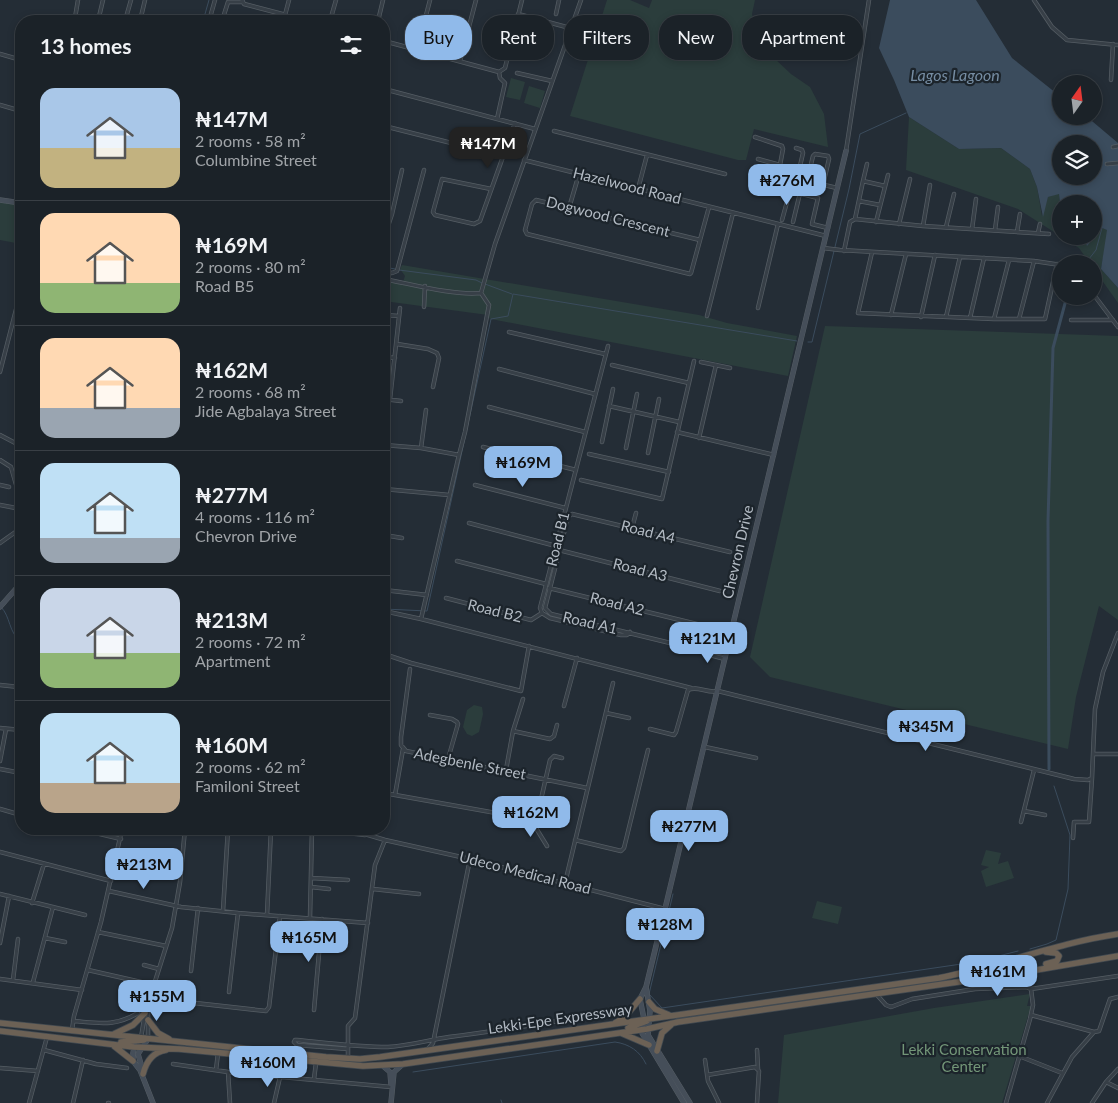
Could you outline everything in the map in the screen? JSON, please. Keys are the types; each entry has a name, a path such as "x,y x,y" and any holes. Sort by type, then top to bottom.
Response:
{"highway":[{"name":"Lekki-Epe Expressway","path":"0,1023 110,1035 179,1049 316,1063 383,1066 616,1032 674,1016 939,978 1061,946 1118,934"},
{"path":"1031,970 1036,966 1057,961 1059,956 1054,952 1036,954"},
{"name":"Lekki-Epe Expressway","path":"144,1043 178,1042 348,1058 380,1057 608,1026 678,1022 876,995 1118,956"},
{"path":"608,1026 624,1018 640,999"},
{"path":"649,1002 661,1012 674,1016"},
{"path":"570,1039 578,1035 698,1015 703,1012"},
{"path":"110,1035 127,1029 137,1021 141,1013"},
{"path":"148,1020 164,1037 178,1042"},
{"path":"658,1051 662,1033 665,1029 678,1022"},
{"name":"Lekki-Epe Expressway","path":"0,1031 97,1041 137,1042"},
{"path":"616,1032 628,1035 649,1045"},
{"path":"77,1039 222,1046"},
{"path":"97,1041 110,1044 123,1051 133,1061"},
{"path":"143,1074 147,1064 156,1053 168,1049 179,1049"}],"main road":[{"name":"Chevron Drive","path":"640,999 646,987 666,909 846,151"},
{"path":"0,200 15,202"},
{"path":"1,606 15,590"},
{"name":"Chevron Drive","path":"646,987 649,1002 646,1024"},
{"path":"640,999 648,1035 690,1103"},
{"path":"646,1024 642,1033 684,1103"},
{"path":"137,1042 133,1061 140,1070 153,1103"},
{"path":"144,1043 138,1054 145,1085"},
{"path":"390,1103 394,1074 403,1064"},
{"path":"383,1066 390,1072 390,1103"}],"street":[{"path":"76,15 78,0"},
{"path":"99,15 103,0"},
{"path":"127,15 131,0"},
{"path":"141,15 145,0"},
{"path":"211,15 215,0"},
{"path":"224,15 228,2 242,2 285,15 289,0"},
{"path":"332,15 336,0"},
{"path":"379,15 383,0"},
{"path":"426,15 430,0"},
{"path":"460,61 476,0"},
{"path":"499,72 504,68 522,0"},
{"path":"556,14 559,0"},
{"path":"575,15 581,0"},
{"path":"846,151 869,0"},
{"path":"1034,0 1052,27 1067,40 1116,45 1111,80"},
{"path":"518,14 564,26"},
{"path":"390,43 405,47"},
{"path":"480,293 564,46"},
{"path":"0,54 15,58"},
{"path":"456,60 499,72"},
{"path":"497,119 505,83 500,78 499,72"},
{"path":"517,72 552,81"},
{"path":"390,91 535,129"},
{"path":"0,105 15,109"},
{"path":"490,189 446,179 441,181 433,208 435,216 474,224 480,220 515,123"},
{"path":"390,128 503,156"},
{"path":"554,131 725,174"},
{"path":"754,138 782,146 780,165 786,176 837,188"},
{"path":"1113,146 1118,146"},
{"path":"796,148 802,150 803,153 797,179"},
{"path":"638,188 647,154"},
{"path":"807,181 813,156 815,154 828,156 829,160 823,185"},
{"path":"758,159 780,165"},
{"name":"Hazelwood Road","path":"524,160 826,236"},
{"path":"1107,164 1118,163"},
{"path":"855,219 867,164"},
{"path":"390,220 402,170"},
{"path":"390,273 398,269 424,170"},
{"path":"569,208 579,174"},
{"path":"876,222 888,175"},
{"path":"899,224 910,179"},
{"path":"863,181 885,186"},
{"path":"923,226 930,185"},
{"path":"782,220 790,191 818,198 812,224 828,228"},
{"path":"793,222 800,193"},
{"path":"946,227 954,194"},
{"path":"972,229 976,199"},
{"name":"Dogwood Crescent","path":"536,200 569,208 700,240 692,272 687,274 525,232 532,204 536,200"},
{"path":"859,201 880,205"},
{"path":"700,240 709,206"},
{"path":"995,230 998,207"},
{"path":"707,316 734,213"},
{"path":"1017,232 1020,214"},
{"path":"844,250 850,222 855,219 923,226 1049,234"},
{"path":"758,308 778,224"},
{"path":"1038,233 1040,224"},
{"path":"823,248 1034,261 1052,264"},
{"path":"872,252 858,313 921,317 1045,319 1052,292"},
{"path":"891,315 906,254"},
{"path":"921,317 935,255"},
{"path":"946,317 960,257"},
{"path":"970,318 984,258"},
{"path":"994,319 1009,260"},
{"path":"1019,319 1034,261"},
{"path":"390,281 471,294 480,293"},
{"path":"424,307 425,286"},
{"path":"421,619 465,432 489,304 480,293"},
{"path":"1101,305 1118,327"},
{"path":"400,308 390,399 401,401"},
{"path":"0,372 15,313"},
{"path":"390,315 400,316"},
{"path":"1071,320 1113,320"},
{"path":"509,332 606,354"},
{"path":"397,344 428,349 437,353 439,358 433,387"},
{"name":"Road B1","path":"542,613 540,608 608,346"},
{"path":"390,358 395,358"},
{"path":"581,480 662,499 694,362"},
{"path":"701,362 730,368"},
{"path":"612,365 688,383"},
{"path":"699,438 716,365"},
{"path":"499,370 595,394"},
{"path":"602,442 613,389"},
{"path":"626,448 637,394"},
{"path":"648,453 659,399"},
{"path":"609,406 679,422"},
{"path":"489,407 586,432"},
{"path":"421,448 426,410"},
{"path":"677,432 774,455"},
{"path":"0,435 15,442"},
{"path":"390,445 421,448 459,455"},
{"path":"483,447 576,470"},
{"path":"589,454 669,472"},
{"path":"0,460 11,467 15,481"},
{"path":"0,485 9,488"},
{"path":"475,485 566,508"},
{"path":"390,490 449,495"},
{"path":"0,506 15,508"},
{"path":"632,528 636,513"},
{"name":"Road A4","path":"568,517 574,514 730,552"},
{"name":"Road A1","path":"568,517 549,588 545,608 548,613 630,632 699,650 706,654 726,657"},
{"path":"468,523 556,546"},
{"path":"0,543 15,532"},
{"path":"390,536 402,538"},
{"name":"Road A3","path":"559,550 720,590"},
{"path":"457,561 546,584"},
{"name":"Road A2","path":"549,588 713,628"},
{"path":"390,591 427,595"},
{"name":"Road B2","path":"446,598 531,620 542,613"},
{"path":"390,612 692,688 712,692 718,691 1034,770 1081,780 1092,778"},
{"path":"542,613 550,618 621,635 627,635 630,632"},
{"path":"1074,838 1074,822 1090,822 1095,709 1103,672 1118,633"},
{"path":"390,656 521,691 529,646"},
{"path":"564,706 577,658"},
{"name":"Adegbenle Street","path":"410,669 401,736 401,745 409,752 506,770 587,788"},
{"path":"566,883 613,683"},
{"path":"0,685 15,687"},
{"path":"650,729 674,735 688,690 692,688"},
{"path":"506,770 513,731 524,700"},
{"path":"606,713 629,718"},
{"path":"430,715 452,719 458,724 448,759"},
{"path":"513,731 550,739 554,736 557,725"},
{"path":"0,728 15,729"},
{"path":"0,762 6,728"},
{"path":"705,747 756,758"},
{"path":"396,795 404,748"},
{"path":"575,840 614,850 621,851 624,848 648,750"},
{"path":"1093,754 1118,754"},
{"path":"390,794 535,820 551,758 554,756 562,758"},
{"path":"0,768 15,772"},
{"path":"1022,822 1034,770"},
{"path":"0,809 15,813"},
{"path":"1024,811 1045,816"},
{"path":"530,820 547,846"},
{"path":"104,835 121,839"},
{"path":"72,1030 109,891 121,835"},
{"path":"144,1043 148,1020 148,1005 172,928 180,882 184,835"},
{"path":"223,911 228,835"},
{"path":"267,915 271,835"},
{"path":"310,917 313,835"},
{"name":"Udeco Medical Road","path":"365,835 470,859 666,909"},
{"path":"348,1058 349,1024 354,1022 355,1018 376,861 385,840"},
{"path":"0,852 111,881"},
{"path":"425,1051 433,1041 470,859"},
{"path":"32,903 44,864"},
{"path":"312,878 348,880"},
{"path":"311,887 329,889"},
{"path":"373,889 420,894"},
{"path":"109,891 176,906 238,913 310,917 368,923"},
{"path":"0,894 85,915"},
{"path":"0,943 9,896"},
{"path":"33,982 52,907"},
{"path":"191,971 198,908"},
{"path":"228,992 238,913"},
{"path":"150,998 266,1011 269,1007 280,916"},
{"path":"314,1010 322,919"},
{"path":"98,932 166,946"},
{"path":"13,980 18,938"},
{"path":"45,938 65,942"},
{"path":"144,965 159,969"},
{"path":"88,970 154,985"},
{"path":"876,995 891,1007 912,999 975,989 1026,987 1031,989 1118,976"},
{"path":"0,978 82,990"},
{"path":"122,998 126,979"},
{"path":"1006,1103 1031,1015 1031,989"},
{"path":"886,1004 888,993"},
{"path":"1046,1103 1072,1057 1094,1032 1099,1031 1110,999 1118,997"},
{"path":"73,1021 111,1024 141,1013 148,1005"},
{"path":"137,1042 141,1013"},
{"path":"294,1053 294,1040 348,1047 398,1046 612,1013"},
{"path":"1031,1015 1094,1032"},
{"path":"29,1103 47,1036"},
{"path":"433,1041 436,1046 443,1049"},
{"path":"44,1050 105,1066 127,1068"},
{"path":"757,1050 757,1103"},
{"path":"216,1070 218,1053"},
{"path":"1019,1056 1062,1074"},
{"path":"73,1103 83,1060"},
{"path":"705,1060 709,1085 719,1103"},
{"path":"314,1079 316,1063"},
{"path":"173,1064 228,1072 390,1087"},
{"path":"707,1076 750,1067 758,1069"},
{"path":"0,1068 38,1071"},
{"path":"1092,1103 1106,1082 1118,1069"},
{"path":"228,1072 230,1103"},
{"path":"274,1103 280,1077"},
{"path":"1106,1082 1118,1088"}],"green space":[{"path":"607,0 630,0 649,8 652,0 755,0 752,15 742,15 742,60 776,60 791,74 810,87 824,114 828,147 754,129 746,160 738,160 570,116 588,60 649,60 649,15 602,15"},
{"path":"511,78 525,82 520,100 506,97"},
{"path":"529,86 545,91 540,108 524,103"},
{"path":"909,117 959,149 1001,148 1030,169 1037,187 1042,216 1048,197 1052,196 1052,231 1018,209 906,170"},
{"path":"0,200 15,202 15,243 0,240"},
{"path":"1102,228 1108,230 1102,263 1102,255 1084,255 1074,245 1102,245"},
{"path":"402,265 699,315 727,323 797,336 788,376 490,319 488,315 390,302 390,281 403,282 405,276 400,269"},
{"path":"1102,270 1118,288 1118,303 1102,280"},
{"path":"825,326 1118,336 1118,620 1099,606 1076,697 1068,749 770,677 750,657"},
{"path":"474,705 482,707 483,714 479,732 472,736 467,734 463,727 467,710"},
{"path":"986,850 1001,853 998,864 1008,861 1014,878 986,887 981,871 989,867 981,865"},
{"path":"817,901 842,907 838,924 812,918"},
{"name":"Lekki Conservation Center","path":"1030,994 1027,1006 1031,1006 1002,1103 778,1103 784,1035 934,1008"}],"water":[{"name":"Lagos Lagoon","path":"890,0 976,0 1012,58 1052,90 1052,125 1097,125 1118,143 1118,288 1102,270 1107,230 1102,228 1102,195 1052,195 1048,197 1043,217 1037,187 1030,169 1001,148 959,149 909,117 879,48"}],"waterway":[{"path":"205,15 209,0"},
{"path":"808,342 812,342 849,189 860,134 906,113"},
{"path":"1092,255 1097,245"},
{"path":"390,268 395,269"},
{"path":"399,270 476,280 482,283"},
{"path":"485,284 512,294"},
{"path":"390,609 427,611 491,319 508,316 513,294 797,341"},
{"path":"1049,769 1048,521 1053,348 1065,305"},
{"path":"1,607 7,615 15,635"},
{"path":"1030,949 1056,940 1068,889 1070,835 1054,786"},
{"path":"673,894 649,994 662,1008 975,962 1018,951"},
{"path":"413,1072 615,1042 625,1044 634,1049 641,1055 646,1064"}]}
